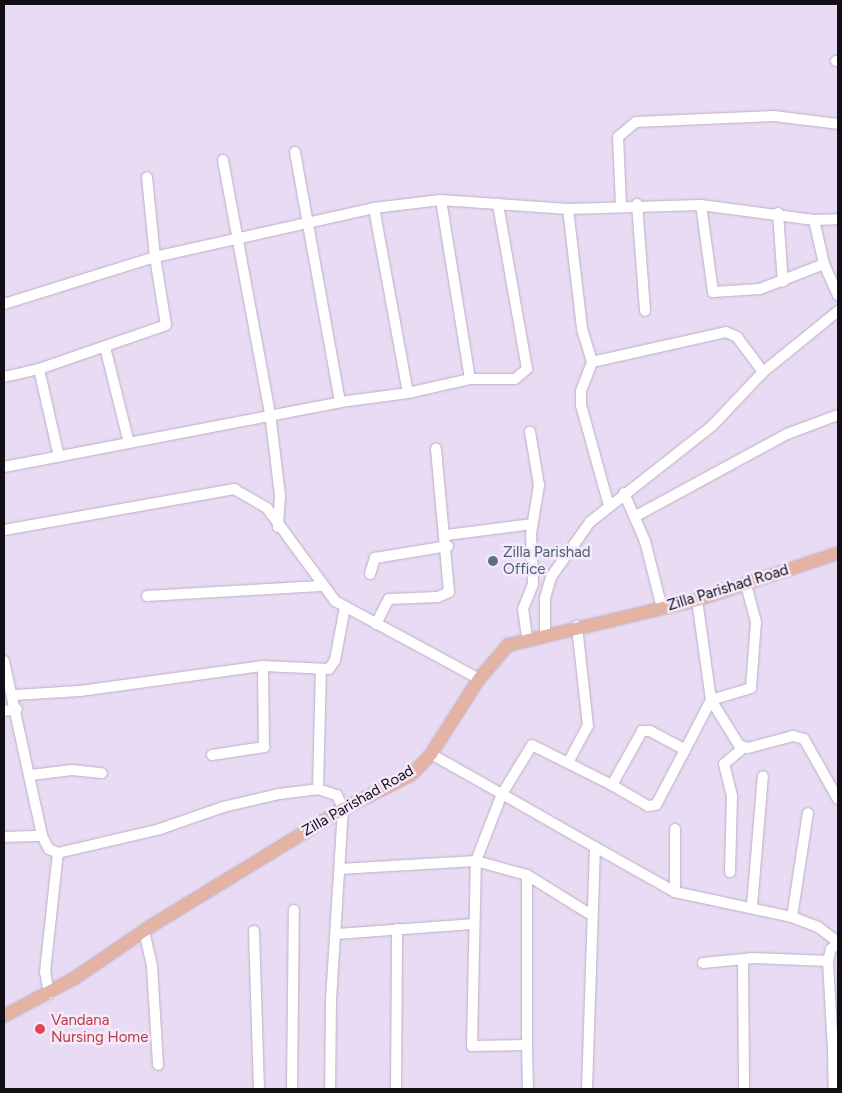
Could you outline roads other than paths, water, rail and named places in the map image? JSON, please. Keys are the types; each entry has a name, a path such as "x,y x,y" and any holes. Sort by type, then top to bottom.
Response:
{"main road":[{"name":"Zilla Parishad Road","path":"4,1016 49,994 144,930 343,809 411,775 431,754 497,654 527,637 697,600 838,553"}],"street":[{"path":"620,205 618,137 636,122 774,116 838,124"},
{"path":"295,152 305,223 340,402"},
{"path":"223,160 270,413 280,496 278,527"},
{"path":"4,377 39,369 166,324 155,257 147,177"},
{"path":"4,304 155,257 374,208 441,200 568,208 637,204 701,205 778,213 814,220 838,219"},
{"path":"441,200 470,379"},
{"path":"4,466 59,457 270,413 408,394 470,379 515,379 527,369 498,204"},
{"path":"637,204 646,311"},
{"path":"701,205 713,292 760,289 783,282 824,264"},
{"path":"374,208 408,394"},
{"path":"568,208 582,329 592,362 581,391 581,406 609,506"},
{"path":"778,213 783,282"},
{"path":"814,220 824,264 838,295"},
{"path":"545,632 545,598 551,577 575,538 624,493 712,426 763,372 838,310"},
{"path":"592,362 726,332 738,337 763,372"},
{"path":"105,347 129,443"},
{"path":"39,369 59,457"},
{"path":"636,516 787,434 838,415"},
{"path":"527,637 523,609 533,584 532,524 539,485 530,432"},
{"path":"376,624 389,599 438,597 449,592 448,541 436,449"},
{"path":"4,530 234,489 247,493 270,514 321,586 345,607 479,679"},
{"path":"624,493 636,516 662,608"},
{"path":"4,536 229,495 241,496 270,514"},
{"path":"370,574 375,558 532,524"},
{"path":"527,1045 472,1046 472,924 476,861 502,794 528,747 538,746 569,761 648,806 656,805 711,700 751,688 756,622 746,584"},
{"path":"147,596 321,586"},
{"path":"697,600 711,700 743,748"},
{"path":"14,695 80,691 263,666 321,670 335,660 345,607"},
{"path":"569,761 588,726 577,626"},
{"path":"4,661 14,695 42,836 49,849 58,853 160,830 223,807 318,789 337,795 343,809 330,1089"},
{"path":"212,755 264,747 263,666"},
{"path":"318,789 321,670"},
{"path":"4,711 17,709"},
{"path":"612,785 646,730 685,750"},
{"path":"730,872 731,789 724,764 743,748 793,736 804,738 838,799"},
{"path":"431,754 675,892 752,906 792,917 818,927 838,942 831,949 828,961 836,1050 834,1089"},
{"path":"31,775 72,770 102,773"},
{"path":"752,906 763,776"},
{"path":"792,917 808,813"},
{"path":"675,829 675,892"},
{"path":"4,837 42,836"},
{"path":"586,1089 590,914 595,847"},
{"path":"49,994 45,972 58,853"},
{"path":"340,869 476,861 526,875 590,914"},
{"path":"526,875 528,1089"},
{"path":"292,1089 294,910"},
{"path":"337,934 472,924"},
{"path":"396,1089 397,929"},
{"path":"144,930 152,966 158,1065"},
{"path":"254,931 259,1089"},
{"path":"703,963 742,962 754,958 828,961"},
{"path":"742,962 744,1089"}],"place":[{"name":"Zilla Parishad Office","path":"493,561"},
{"name":"Vandana Nursing Home","path":"40,1029"}]}
